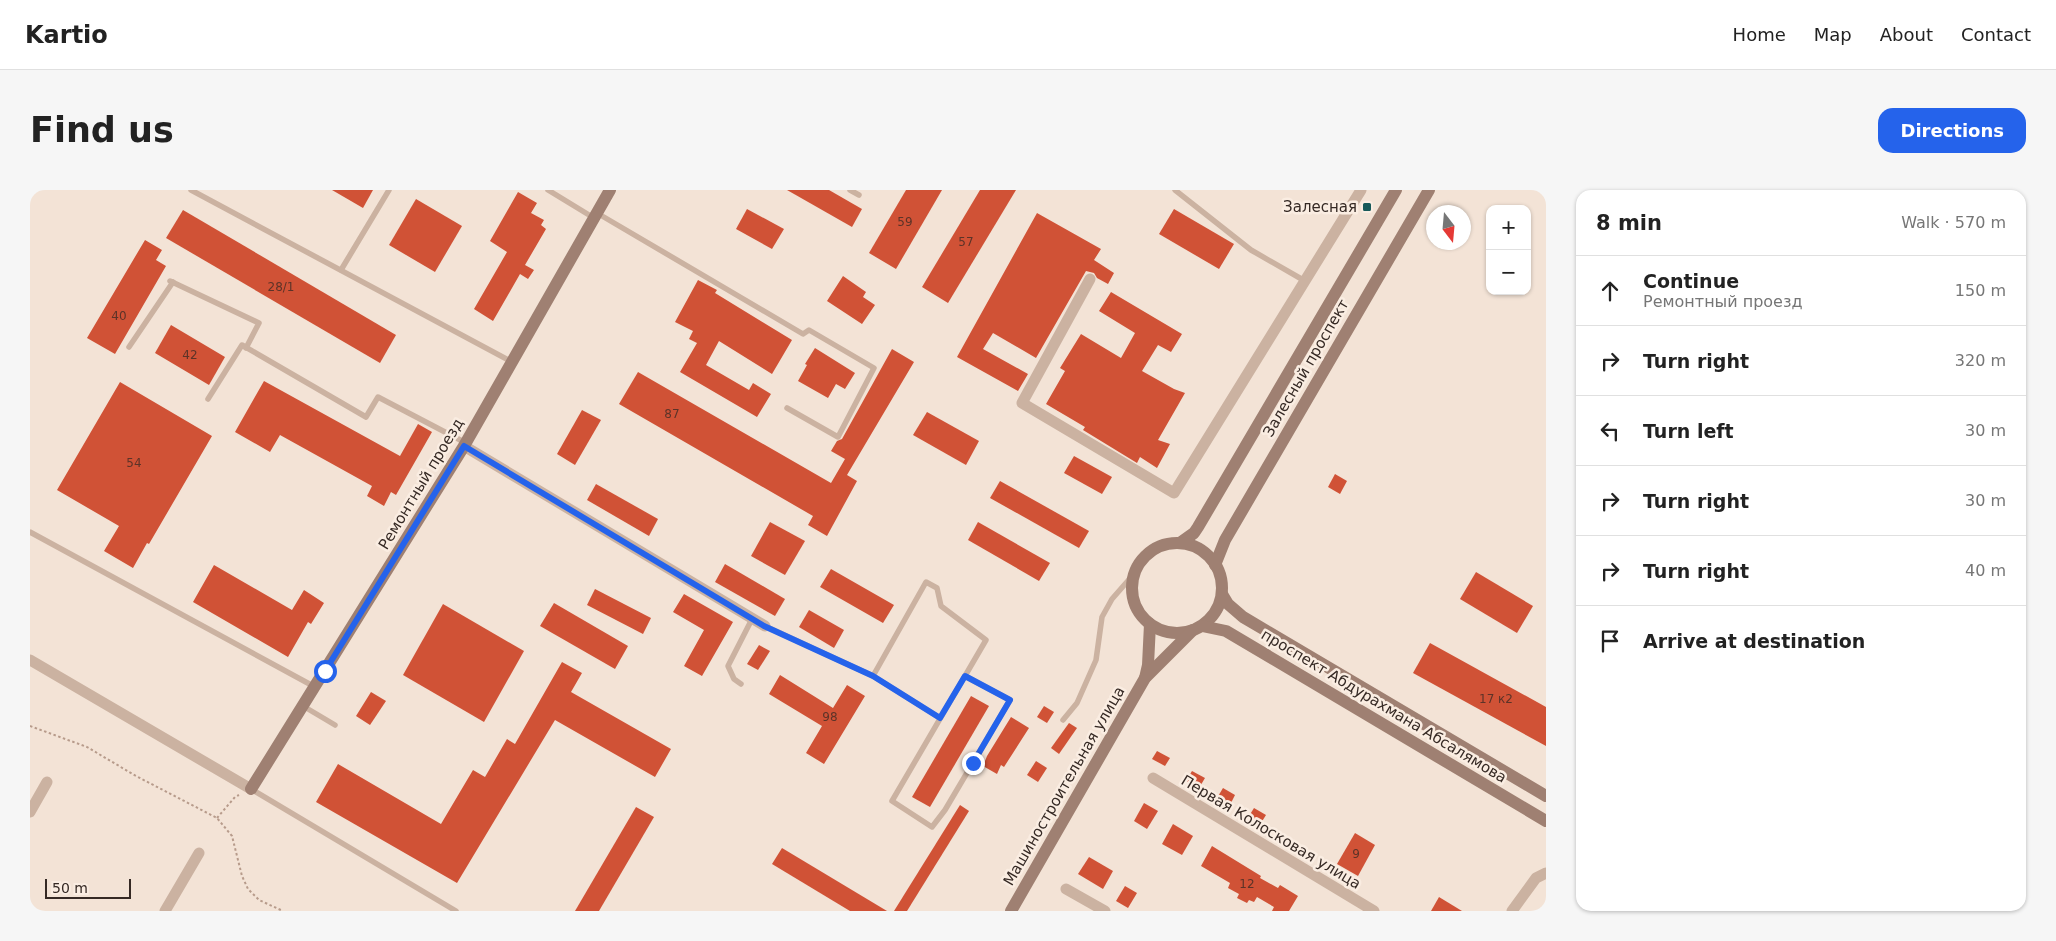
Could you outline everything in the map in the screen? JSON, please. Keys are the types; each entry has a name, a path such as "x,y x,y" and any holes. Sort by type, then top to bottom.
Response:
{"street":[{"name":"Ремонтный проезд","path":"251,789 465,444 610,190"},
{"path":"1090,278 1022,403 1174,493 1361,190"},
{"name":"Залесный проспект","path":"1180,543 1194,534 1396,190"},
{"name":"Залесный проспект","path":"1215,565 1224,540 1429,190"},
{"path":"465,444 764,626"},
{"path":"1180,543 1194,547 1206,554 1215,565 1221,579 1222,594 1215,612 1197,628 1172,633 1162,631 1140,615 1134,602 1132,589 1133,575 1140,562 1151,551 1165,545 1180,543"},
{"name":"проспект Абдурахмана Абсалямова","path":"1222,594 1228,604 1243,617 1546,796"},
{"name":"Машиностроительная улица","path":"1145,678 1148,665 1150,624"},
{"name":"проспект Абдурахмана Абсалямова","path":"1197,628 1226,631 1546,821"},
{"name":"Машиностроительная улица","path":"1011,911 1145,678 1197,628"},
{"path":"30,660 251,789"},
{"name":"Первая Колосковая улица","path":"1153,778 1374,911"},
{"path":"30,812 47,782"},
{"path":"165,911 199,853"},
{"path":"1512,911 1536,878 1546,873"},
{"path":"1066,889 1104,911"}],"lane":[{"path":"191,190 512,362"},
{"path":"341,270 389,190"},
{"path":"548,190 596,215 803,334 809,330 874,368 838,437 787,408"},
{"path":"850,190 859,195"},
{"path":"1175,190 1251,250 1305,281"},
{"path":"129,347 171,282 258,322 246,348"},
{"path":"208,399 242,345 366,418 378,397 465,444"},
{"path":"30,532 315,687"},
{"path":"1063,720 1077,703 1096,660 1102,617 1112,599 1133,575"},
{"path":"873,676 926,582 937,588 942,606 986,640 892,801 932,827 945,810 1010,700 965,676"},
{"path":"741,684 734,679 728,666 752,619"},
{"path":"764,626 873,676 940,718"},
{"path":"303,706 335,725"},
{"path":"251,789 456,911"}],"path":[{"path":"30,726 87,747 136,776 217,818 232,836 242,876 248,889 260,900 282,911"},
{"path":"217,818 235,797 251,789"}],"building":[{"path":"332,190 373,190 363,208"},
{"path":"787,190 829,190 862,209 852,227"},
{"path":"906,190 942,190 896,269 869,253"},
{"path":"980,190 1016,190 948,303 922,287"},
{"path":"518,192 537,203 531,213 544,220 541,225 546,229 525,265 534,270 528,279 520,274 493,321 474,309 507,252 490,241"},
{"path":"416,199 462,226 435,272 389,245"},
{"path":"747,209 784,229 772,249 736,229"},
{"path":"1174,209 1234,244 1219,269 1159,234"},
{"path":"183,210 396,335 380,363 166,238"},
{"path":"1037,213 1101,249 1094,260 1114,273 1108,284 1097,278 1094,273 1086,271 1036,358 993,333 983,349 1028,374 1018,391 957,357"},
{"path":"145,240 162,250 156,260 166,266 115,354 87,338"},
{"path":"843,276 866,292 863,297 875,305 862,324 827,301"},
{"path":"698,280 717,290 715,293 792,340 772,374 719,341 706,365 749,390 753,383 771,394 757,417 680,372 697,343 689,339 693,331 675,322"},
{"path":"1111,292 1182,334 1171,352 1158,345 1142,371 1185,393 1158,440 1170,444 1157,468 1140,457 1137,463 1083,430 1085,427 1046,404 1065,371 1060,368 1081,334 1121,358 1135,333 1099,311"},
{"path":"171,325 225,357 209,385 155,353"},
{"path":"815,348 855,373 845,389 836,384 828,398 798,381 807,365 805,364"},
{"path":"892,349 914,362 847,475 857,481 827,536 808,525 813,516 619,404 638,372 831,483 845,459 831,451 837,441 842,439"},
{"path":"264,381 400,456 418,424 432,432 396,495 391,492 384,506 367,496 372,486 280,435 270,452 235,432"},
{"path":"120,382 212,436 133,568 104,551 119,526 57,490"},
{"path":"582,410 601,420 575,465 557,454"},
{"path":"927,412 979,441 966,465 913,435"},
{"path":"1074,456 1112,477 1102,494 1064,473"},
{"path":"1335,474 1347,481 1340,494 1328,487"},
{"path":"1000,481 1089,531 1079,548 990,498"},
{"path":"596,484 658,519 649,536 587,500"},
{"path":"770,522 805,541 785,575 751,556"},
{"path":"978,522 1050,563 1039,581 968,540"},
{"path":"725,564 785,599 775,616 715,582"},
{"path":"214,565 292,610 304,590 324,603 311,624 308,622 288,657 193,602"},
{"path":"831,569 894,605 883,623 820,587"},
{"path":"1476,572 1533,606 1517,633 1460,599"},
{"path":"595,589 651,618 643,634 587,605"},
{"path":"684,594 733,622 702,676 684,666 704,630 673,612"},
{"path":"554,603 628,646 615,669 540,626"},
{"path":"443,604 524,651 484,722 403,675"},
{"path":"809,610 844,630 834,648 799,627"},
{"path":"1430,643 1546,707 1546,746 1413,673"},
{"path":"759,645 770,651 758,670 747,664"},
{"path":"562,662 582,673 571,692 671,749 655,777 555,720 457,883 316,802 338,764 441,824 473,770 485,777 507,739 515,744"},
{"path":"780,675 833,708 847,685 865,696 824,764 806,753 822,726 769,694"},
{"path":"371,692 386,701 370,725 356,716"},
{"path":"971,696 989,706 930,807 912,797"},
{"path":"1044,706 1054,712 1047,723 1037,717"},
{"path":"1011,717 1029,728 1004,767 1001,765 997,774 983,766"},
{"path":"1069,723 1077,728 1059,754 1051,748"},
{"path":"1157,751 1170,758 1165,766 1152,759"},
{"path":"1036,761 1047,768 1038,782 1027,775"},
{"path":"1192,771 1205,778 1199,788 1186,781"},
{"path":"1223,788 1235,795 1230,805 1217,798"},
{"path":"1144,803 1158,811 1147,829 1134,821"},
{"path":"960,805 969,811 907,911 894,911"},
{"path":"636,807 654,817 599,911 575,911"},
{"path":"1254,808 1266,815 1261,823 1249,816"},
{"path":"1173,824 1193,836 1182,855 1162,844"},
{"path":"1355,833 1375,845 1358,876 1337,864"},
{"path":"1212,846 1261,876 1260,878 1278,888 1280,885 1298,896 1289,911 1272,911 1274,907 1257,897 1254,902 1249,900 1247,903 1237,898 1239,894 1228,888 1230,883 1201,866"},
{"path":"782,848 887,911 850,911 772,864"},
{"path":"1089,857 1113,871 1103,889 1078,874"},
{"path":"1125,886 1137,893 1128,908 1116,901"},
{"path":"1439,897 1462,911 1431,911"}],"place":[{"name":"Залесная","path":"1367,207"}],"route":[{"path":"325,671 464,446 764,626 873,676 940,718 965,676 1010,700 973,763"}]}
